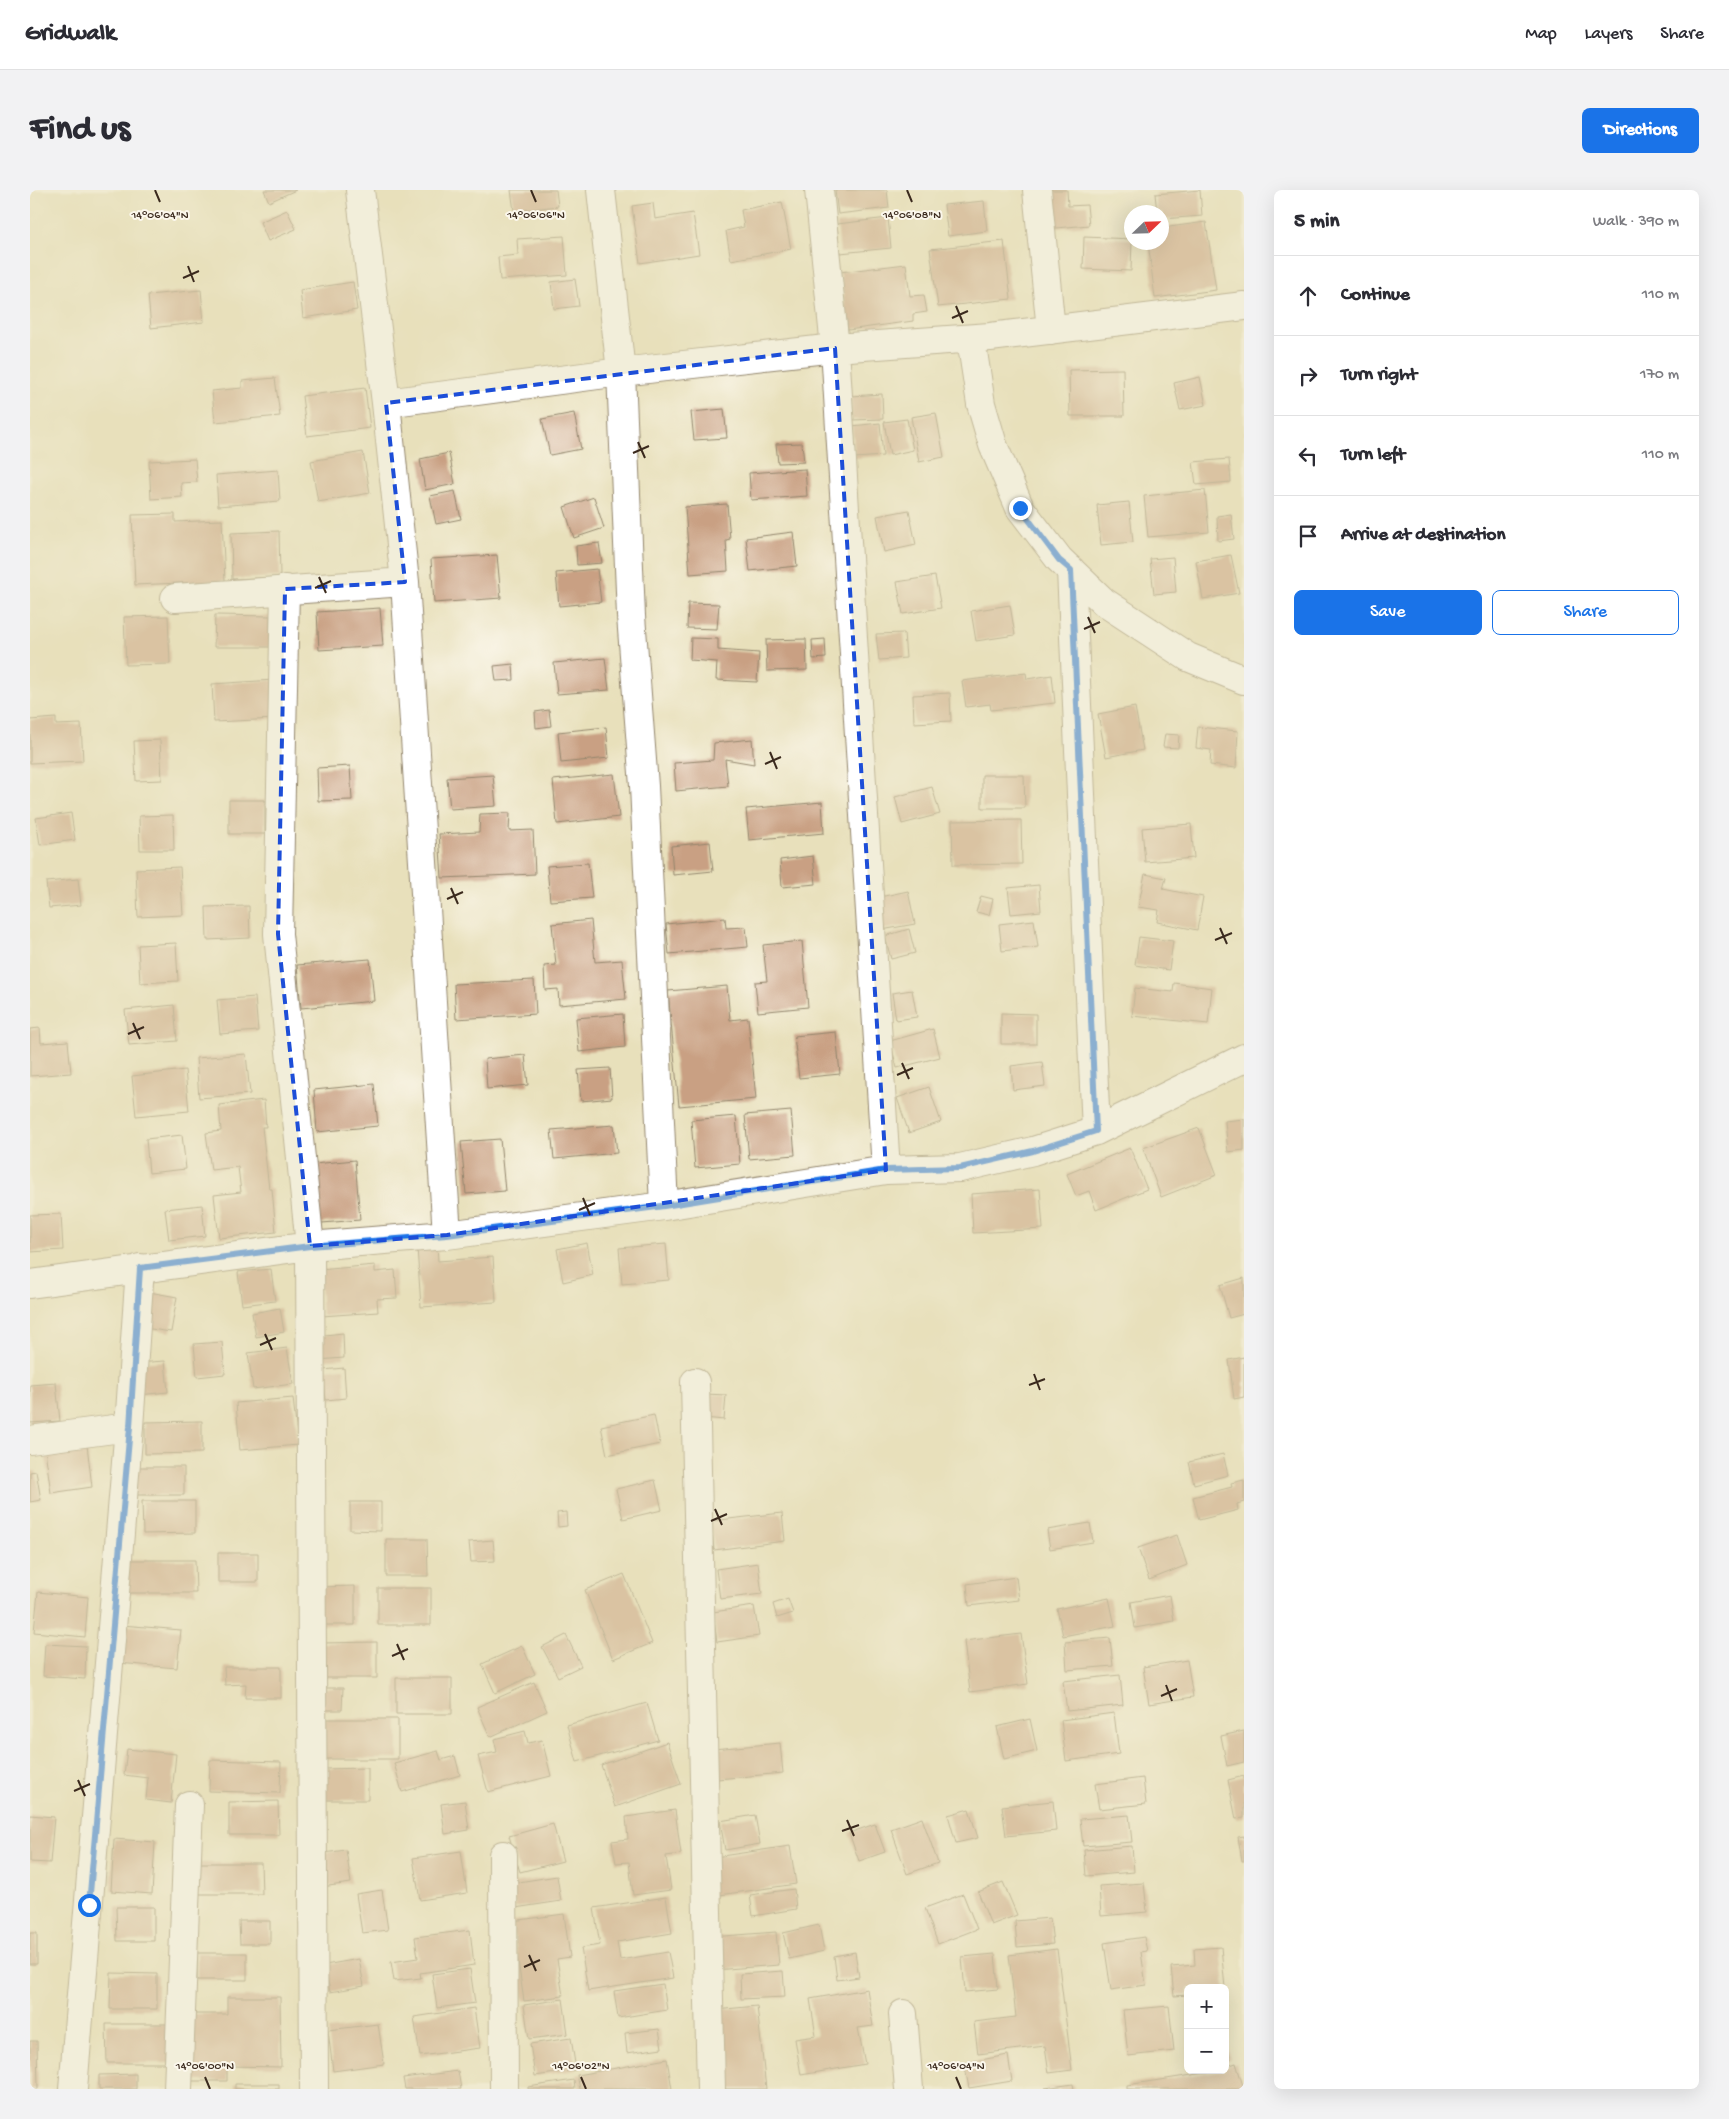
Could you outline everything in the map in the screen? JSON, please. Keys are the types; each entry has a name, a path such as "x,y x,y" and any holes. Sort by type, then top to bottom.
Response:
{"street":[{"path":"360,190 386,403 405,582 447,1235"},
{"path":"601,190 621,372 631,616 644,786 664,1206"},
{"path":"819,190 834,348 886,1170"},
{"path":"1037,190 1051,330"},
{"path":"386,403 621,372 834,348 970,339 1244,306"},
{"path":"970,339 981,404 993,445 1020,508 1059,560 1104,602 1188,657 1244,680"},
{"path":"1071,570 1096,1131"},
{"path":"175,598 405,582"},
{"path":"285,589 278,934 310,1246 314,2089"},
{"path":"30,1284 310,1246 447,1235 664,1206 886,1170 960,1168 1033,1151 1096,1131 1244,1058"},
{"path":"73,2089 130,1427 140,1268"},
{"path":"695,1382 711,2089"},
{"path":"30,1440 130,1427"},
{"path":"178,2089 189,1805"},
{"path":"502,1854 504,2089"},
{"path":"903,2014 909,2089"}],"highlighted area":[{"path":"835,348 886,1170 447,1235 310,1246 278,934 285,589 405,582 386,403"}],"building":[{"path":"264,190 296,190 269,202"},
{"path":"511,190 556,190 558,206 514,211"},
{"path":"835,190 887,190 889,208 838,214"},
{"path":"1041,190 1067,190 1068,206 1087,205 1089,225 1045,229"},
{"path":"1200,190 1202,216 1169,218 1169,205 1156,205 1155,194"},
{"path":"984,201 987,231 948,236 944,205"},
{"path":"782,202 791,249 731,260 726,231 744,227 741,210"},
{"path":"653,203 655,219 693,213 699,254 640,263 632,206"},
{"path":"287,210 296,229 268,241 260,222"},
{"path":"888,218 891,248 840,253 837,224"},
{"path":"1206,222 1216,290 1155,298 1149,250 1169,250 1169,227"},
{"path":"564,236 567,275 500,280 498,257 518,255 517,239"},
{"path":"1084,237 1124,239 1124,250 1132,250 1131,271 1083,269"},
{"path":"1004,241 1011,299 938,307 930,249"},
{"path":"906,264 910,296 924,295 927,312 913,314 913,321 848,330 840,272"},
{"path":"575,279 579,306 554,309 551,282"},
{"path":"353,282 357,310 303,318 300,290"},
{"path":"201,290 204,322 151,328 148,295"},
{"path":"1123,369 1124,416 1070,416 1069,370"},
{"path":"1200,377 1206,405 1180,410 1174,383"},
{"path":"275,378 280,416 215,422 212,391 242,388 242,381"},
{"path":"365,388 370,428 307,436 302,396"},
{"path":"882,394 883,419 852,420 851,396"},
{"path":"724,409 727,438 694,440 691,412"},
{"path":"574,413 581,449 550,455 542,419"},
{"path":"936,413 944,457 919,462 911,417"},
{"path":"907,419 913,450 890,455 884,422"},
{"path":"880,423 883,456 855,458 852,426"},
{"path":"802,443 804,462 778,463 776,444"},
{"path":"363,452 370,493 318,502 311,461"},
{"path":"449,453 455,484 425,490 420,459"},
{"path":"195,459 197,482 181,483 182,497 151,499 149,461"},
{"path":"1229,459 1231,482 1196,485 1193,462"},
{"path":"805,469 807,496 751,500 749,473"},
{"path":"278,470 280,501 218,506 216,475"},
{"path":"1205,490 1209,532 1148,537 1144,496"},
{"path":"455,491 461,519 436,524 430,496"},
{"path":"594,497 604,528 574,538 564,507"},
{"path":"1129,502 1133,542 1101,545 1097,505"},
{"path":"727,504 730,539 726,540 728,571 690,574 685,507"},
{"path":"909,510 916,545 884,552 877,516"},
{"path":"175,514 175,522 222,520 225,581 135,585 132,515"},
{"path":"1231,514 1234,539 1218,541 1217,516"},
{"path":"279,531 280,577 232,579 231,533"},
{"path":"793,532 797,566 750,571 746,538"},
{"path":"599,543 602,563 577,565 576,546"},
{"path":"497,555 501,598 434,603 431,559"},
{"path":"1231,555 1239,593 1203,599 1196,561"},
{"path":"1173,557 1176,592 1154,594 1150,559"},
{"path":"597,569 601,602 559,606 556,573"},
{"path":"935,576 941,608 903,614 897,582"},
{"path":"688,603 719,604 717,629 687,628"},
{"path":"1010,605 1015,635 976,641 971,611"},
{"path":"380,608 383,646 319,650 317,612"},
{"path":"215,615 270,616 270,647 214,647"},
{"path":"168,616 170,664 126,665 124,617"},
{"path":"904,633 906,658 879,660 876,634"},
{"path":"691,638 718,639 718,650 759,653 757,682 716,680 717,662 690,660"},
{"path":"806,639 807,670 767,671 766,640"},
{"path":"825,639 826,658 813,659 812,640"},
{"path":"605,658 609,690 557,694 554,663"},
{"path":"513,664 514,680 496,681 494,666"},
{"path":"1026,673 1027,679 1052,675 1055,703 991,710 990,704 966,707 962,681"},
{"path":"274,680 276,719 214,722 212,684"},
{"path":"950,693 951,721 914,723 913,695"},
{"path":"1135,707 1143,750 1106,757 1098,714"},
{"path":"549,710 551,726 536,728 535,712"},
{"path":"56,718 56,725 81,724 83,761 30,763 30,720"},
{"path":"606,727 609,758 561,763 558,732"},
{"path":"1198,727 1238,731 1236,768 1210,765 1211,750 1196,748"},
{"path":"1165,734 1179,735 1178,748 1163,747"},
{"path":"752,739 754,764 725,759 728,786 676,791 674,763 713,760 714,743"},
{"path":"160,740 162,780 136,781 134,741"},
{"path":"350,766 352,800 318,801 317,768"},
{"path":"614,774 619,817 557,824 553,780"},
{"path":"493,775 496,806 450,809 447,778"},
{"path":"982,775 1024,775 1025,808 982,808"},
{"path":"932,787 940,814 902,824 895,797"},
{"path":"229,800 265,800 265,834 229,834"},
{"path":"822,802 824,833 749,840 746,809"},
{"path":"71,813 75,840 40,845 36,818"},
{"path":"510,813 509,831 533,830 535,874 442,878 439,834 479,832 480,814"},
{"path":"173,815 174,850 140,850 139,816"},
{"path":"1021,820 1022,864 953,865 952,821"},
{"path":"1191,824 1194,858 1145,862 1142,828"},
{"path":"710,842 713,871 673,875 671,846"},
{"path":"813,856 816,884 782,887 780,860"},
{"path":"588,863 592,898 550,901 547,866"},
{"path":"180,867 183,915 138,917 136,869"},
{"path":"1145,874 1166,878 1163,889 1203,897 1197,930 1157,922 1159,910 1138,907"},
{"path":"78,879 81,905 49,908 46,882"},
{"path":"1039,885 1041,911 1011,914 1008,888"},
{"path":"908,891 915,924 876,931 870,899"},
{"path":"981,896 993,899 989,915 976,912"},
{"path":"249,906 250,938 207,940 206,907"},
{"path":"725,918 726,928 746,927 748,947 669,954 666,924"},
{"path":"591,920 595,962 622,960 626,999 559,1005 558,989 545,990 544,966 556,965 552,924"},
{"path":"1034,920 1038,947 1002,951 999,924"},
{"path":"909,929 915,953 891,959 885,936"},
{"path":"1139,937 1173,941 1169,970 1135,965"},
{"path":"802,941 808,1007 758,1012 755,982 767,981 763,945"},
{"path":"176,943 178,981 140,983 138,945"},
{"path":"370,959 374,1001 301,1008 297,965"},
{"path":"534,980 536,1014 456,1019 454,984"},
{"path":"1174,983 1212,988 1208,1024 1132,1016 1135,988 1173,992"},
{"path":"727,986 730,1020 748,1018 756,1099 679,1106 668,991"},
{"path":"912,990 917,1017 896,1020 892,993"},
{"path":"255,997 258,1031 220,1034 217,1000"},
{"path":"174,1005 177,1041 129,1045 125,1010"},
{"path":"1001,1013 1036,1014 1036,1044 1001,1044"},
{"path":"623,1014 625,1047 579,1052 576,1018"},
{"path":"40,1028 41,1043 68,1041 71,1073 30,1076 30,1029"},
{"path":"933,1029 940,1057 897,1068 890,1041"},
{"path":"836,1032 840,1074 799,1078 794,1036"},
{"path":"246,1054 250,1094 199,1098 196,1058"},
{"path":"525,1055 528,1085 487,1089 485,1059"},
{"path":"1042,1062 1045,1086 1013,1090 1011,1066"},
{"path":"610,1068 612,1098 581,1101 578,1070"},
{"path":"185,1070 189,1111 136,1116 132,1076"},
{"path":"374,1084 378,1126 317,1132 314,1090"},
{"path":"929,1087 941,1122 909,1133 897,1098"},
{"path":"264,1100 266,1127 262,1127 269,1189 272,1189 276,1232 219,1238 214,1195 241,1192 238,1167 211,1170 206,1133 221,1131 219,1105"},
{"path":"791,1111 795,1155 749,1159 745,1115"},
{"path":"736,1116 740,1164 695,1168 691,1120"},
{"path":"1244,1119 1244,1150 1228,1152 1225,1121"},
{"path":"614,1125 617,1153 554,1159 551,1130"},
{"path":"1199,1128 1217,1175 1161,1197 1143,1148"},
{"path":"182,1135 186,1169 149,1173 146,1139"},
{"path":"500,1139 505,1191 466,1194 461,1142"},
{"path":"1130,1148 1147,1189 1096,1210 1089,1191 1076,1196 1067,1174"},
{"path":"355,1160 360,1220 309,1224 303,1165"},
{"path":"1040,1189 1043,1229 973,1233 971,1194"},
{"path":"202,1205 205,1236 169,1240 165,1209"},
{"path":"61,1214 63,1250 30,1252 30,1215"},
{"path":"587,1243 593,1275 563,1282 557,1249"},
{"path":"666,1244 669,1280 622,1284 619,1248"},
{"path":"437,1245 438,1261 493,1257 496,1302 421,1307 417,1247"},
{"path":"375,1265 375,1272 395,1270 397,1298 377,1299 378,1312 322,1316 319,1270"},
{"path":"271,1269 275,1301 242,1305 238,1272"},
{"path":"1244,1278 1244,1314 1229,1318 1220,1285"},
{"path":"149,1292 177,1297 171,1332 144,1328"},
{"path":"280,1308 284,1332 256,1337 252,1313"},
{"path":"343,1333 344,1358 318,1360 316,1336"},
{"path":"222,1342 225,1374 197,1377 194,1344"},
{"path":"287,1348 293,1384 253,1389 248,1353"},
{"path":"1244,1357 1244,1397 1234,1399 1229,1360"},
{"path":"165,1361 168,1392 139,1395 136,1363"},
{"path":"344,1368 346,1398 326,1400 323,1370"},
{"path":"56,1383 60,1421 30,1423 30,1385"},
{"path":"706,1394 726,1395 724,1420 704,1418"},
{"path":"293,1398 298,1445 240,1450 236,1403"},
{"path":"654,1415 660,1444 607,1455 601,1426"},
{"path":"202,1421 202,1453 145,1454 145,1422"},
{"path":"87,1445 92,1487 51,1493 45,1450"},
{"path":"1223,1454 1228,1475 1194,1484 1189,1462"},
{"path":"133,1467 184,1467 184,1495 133,1495"},
{"path":"36,1471 41,1500 30,1502 30,1472"},
{"path":"655,1480 662,1510 623,1519 616,1489"},
{"path":"1244,1480 1244,1502 1237,1504 1238,1510 1199,1520 1193,1497 1232,1487 1231,1483"},
{"path":"142,1501 195,1501 195,1533 143,1534"},
{"path":"350,1502 381,1502 381,1531 350,1530"},
{"path":"566,1512 567,1526 558,1527 557,1513"},
{"path":"782,1513 785,1541 714,1550 711,1521"},
{"path":"1090,1523 1093,1542 1050,1549 1047,1530"},
{"path":"1177,1535 1187,1565 1149,1580 1138,1548"},
{"path":"386,1539 427,1539 428,1576 386,1576"},
{"path":"493,1540 495,1561 471,1562 469,1542"},
{"path":"218,1553 258,1553 258,1582 218,1582"},
{"path":"126,1560 195,1560 196,1593 126,1593"},
{"path":"758,1563 762,1594 720,1599 716,1569"},
{"path":"624,1574 652,1643 613,1659 585,1590"},
{"path":"1016,1577 1019,1600 969,1606 967,1584"},
{"path":"355,1586 355,1625 319,1625 318,1587"},
{"path":"378,1588 431,1588 431,1625 378,1625"},
{"path":"38,1592 88,1597 85,1637 34,1632"},
{"path":"1170,1595 1174,1621 1135,1628 1131,1602"},
{"path":"1109,1598 1115,1626 1063,1636 1057,1609"},
{"path":"788,1599 793,1613 777,1618 773,1604"},
{"path":"754,1606 759,1636 717,1642 713,1612"},
{"path":"122,1625 181,1630 177,1668 118,1663"},
{"path":"1021,1634 1028,1684 970,1692 964,1641"},
{"path":"566,1635 581,1666 558,1677 542,1647"},
{"path":"1110,1638 1113,1666 1067,1670 1065,1642"},
{"path":"377,1642 377,1678 323,1678 322,1643"},
{"path":"45,1644 86,1646 85,1679 43,1676"},
{"path":"522,1646 535,1674 495,1693 482,1664"},
{"path":"1187,1660 1193,1697 1149,1704 1143,1667"},
{"path":"224,1667 281,1667 281,1698 245,1698 246,1684 225,1685"},
{"path":"1120,1675 1123,1705 1067,1711 1063,1681"},
{"path":"396,1678 452,1678 452,1714 396,1714"},
{"path":"534,1682 547,1711 490,1737 477,1707"},
{"path":"313,1688 343,1688 342,1710 313,1710"},
{"path":"647,1703 658,1740 577,1762 567,1725"},
{"path":"1114,1713 1119,1754 1066,1761 1061,1720"},
{"path":"321,1719 398,1719 398,1759 321,1759"},
{"path":"1030,1719 1037,1751 1004,1759 997,1727"},
{"path":"525,1731 528,1743 542,1740 551,1776 488,1792 478,1756 497,1752 494,1739"},
{"path":"1244,1731 1244,1762 1227,1766 1221,1736"},
{"path":"667,1742 681,1784 615,1807 601,1765"},
{"path":"780,1743 783,1773 717,1779 713,1749"},
{"path":"127,1749 176,1754 171,1803 146,1800 148,1778 124,1775"},
{"path":"438,1751 441,1760 455,1756 460,1775 402,1792 394,1763"},
{"path":"210,1760 281,1762 280,1793 209,1791"},
{"path":"368,1768 368,1800 323,1800 323,1769"},
{"path":"1244,1776 1244,1818 1236,1819 1228,1780"},
{"path":"1143,1778 1146,1804 1099,1809 1095,1784"},
{"path":"278,1801 279,1835 229,1835 229,1802"},
{"path":"465,1801 469,1830 445,1834 441,1804"},
{"path":"1053,1801 1056,1831 1006,1836 1002,1806"},
{"path":"969,1809 978,1838 956,1843 948,1815"},
{"path":"675,1810 681,1854 666,1856 671,1890 633,1895 629,1862 616,1863 612,1841 628,1839 626,1817"},
{"path":"30,1815 54,1817 50,1863 30,1862"},
{"path":"755,1815 760,1844 725,1850 720,1821"},
{"path":"1129,1815 1132,1842 1083,1846 1080,1819"},
{"path":"922,1818 938,1863 907,1874 891,1829"},
{"path":"553,1824 563,1861 520,1872 509,1836"},
{"path":"875,1824 885,1852 859,1861 849,1833"},
{"path":"1244,1836 1244,1861 1242,1861 1238,1837"},
{"path":"114,1839 155,1842 152,1894 111,1891"},
{"path":"790,1846 796,1884 713,1896 708,1858"},
{"path":"1132,1846 1134,1872 1086,1876 1084,1850"},
{"path":"346,1850 351,1883 321,1887 316,1854"},
{"path":"461,1851 467,1893 420,1900 413,1858"},
{"path":"199,1863 261,1863 262,1894 199,1894"},
{"path":"557,1876 561,1901 515,1908 512,1883"},
{"path":"1003,1882 1017,1915 991,1925 978,1892"},
{"path":"1144,1883 1147,1912 1101,1916 1099,1886"},
{"path":"794,1889 796,1909 753,1916 750,1895"},
{"path":"382,1890 388,1930 362,1933 356,1894"},
{"path":"963,1894 977,1929 938,1944 925,1908"},
{"path":"666,1897 672,1933 617,1942 620,1960 668,1952 673,1978 588,1991 581,1948 600,1945 594,1908"},
{"path":"116,1907 154,1907 154,1941 117,1941"},
{"path":"564,1914 570,1957 557,1959 563,1996 524,2001 512,1921"},
{"path":"1050,1918 1053,1944 1017,1947 1015,1921"},
{"path":"239,1921 270,1921 270,1944 240,1944"},
{"path":"819,1925 824,1951 789,1959 783,1933"},
{"path":"470,1930 474,1965 420,1973 421,1978 394,1981 391,1962 418,1958 415,1937"},
{"path":"776,1932 779,1965 714,1970 711,1937"},
{"path":"30,1933 37,1933 37,1964 30,1964"},
{"path":"1144,1937 1147,1951 1141,1952 1146,1985 1111,1990 1104,1943"},
{"path":"1221,1947 1225,1984 1184,1984 1184,1995 1174,1996 1171,1967 1195,1965 1194,1949"},
{"path":"1057,1949 1072,2070 1049,2073 1045,2046 978,2054 974,2022 1016,2017 1009,1955"},
{"path":"855,1952 859,1977 837,1980 834,1956"},
{"path":"197,1953 247,1953 247,1980 197,1980"},
{"path":"995,1954 998,1989 965,1992 962,1957"},
{"path":"359,1959 364,1986 330,1992 325,1965"},
{"path":"470,1969 475,2003 437,2008 432,1974"},
{"path":"783,1971 785,1997 741,1999 740,1974"},
{"path":"111,1973 157,1974 157,2009 110,2009"},
{"path":"663,1984 667,2010 618,2018 614,1991"},
{"path":"867,1989 873,2026 858,2028 865,2064 801,2075 795,2039 816,2036 810,1999"},
{"path":"227,1997 280,1997 281,2067 227,2066 227,2081 190,2081 190,2014 227,2014"},
{"path":"563,1999 568,2034 529,2039 524,2005"},
{"path":"757,2006 766,2089 723,2089 715,2010"},
{"path":"1169,2006 1174,2051 1128,2056 1123,2010"},
{"path":"474,2008 480,2048 420,2056 414,2017"},
{"path":"106,2024 171,2024 172,2063 107,2063"},
{"path":"378,2024 384,2064 333,2071 328,2030"},
{"path":"659,2029 662,2048 627,2053 625,2033"},
{"path":"571,2038 576,2070 535,2076 530,2044"},
{"path":"30,2041 37,2041 38,2089 30,2089"},
{"path":"1008,2055 1012,2081 969,2088 964,2063"},
{"path":"667,2059 672,2089 580,2089 577,2075"},
{"path":"1236,2063 1244,2089 1127,2089 1127,2085 1199,2074 1229,2074 1229,2066"},
{"path":"458,2071 461,2089 405,2089 403,2078"},
{"path":"136,2074 136,2089 99,2089 99,2075"},
{"path":"574,2080 575,2089 528,2089 528,2087"},
{"path":"235,2084 279,2084 279,2089 235,2089"},
{"path":"1073,2084 1074,2089 1045,2088"}],"route":[{"path":"89,1905 130,1427 140,1268 310,1246 447,1235 664,1206 886,1170 960,1168 1033,1151 1096,1131 1071,570 1059,560 1020,508"}]}
